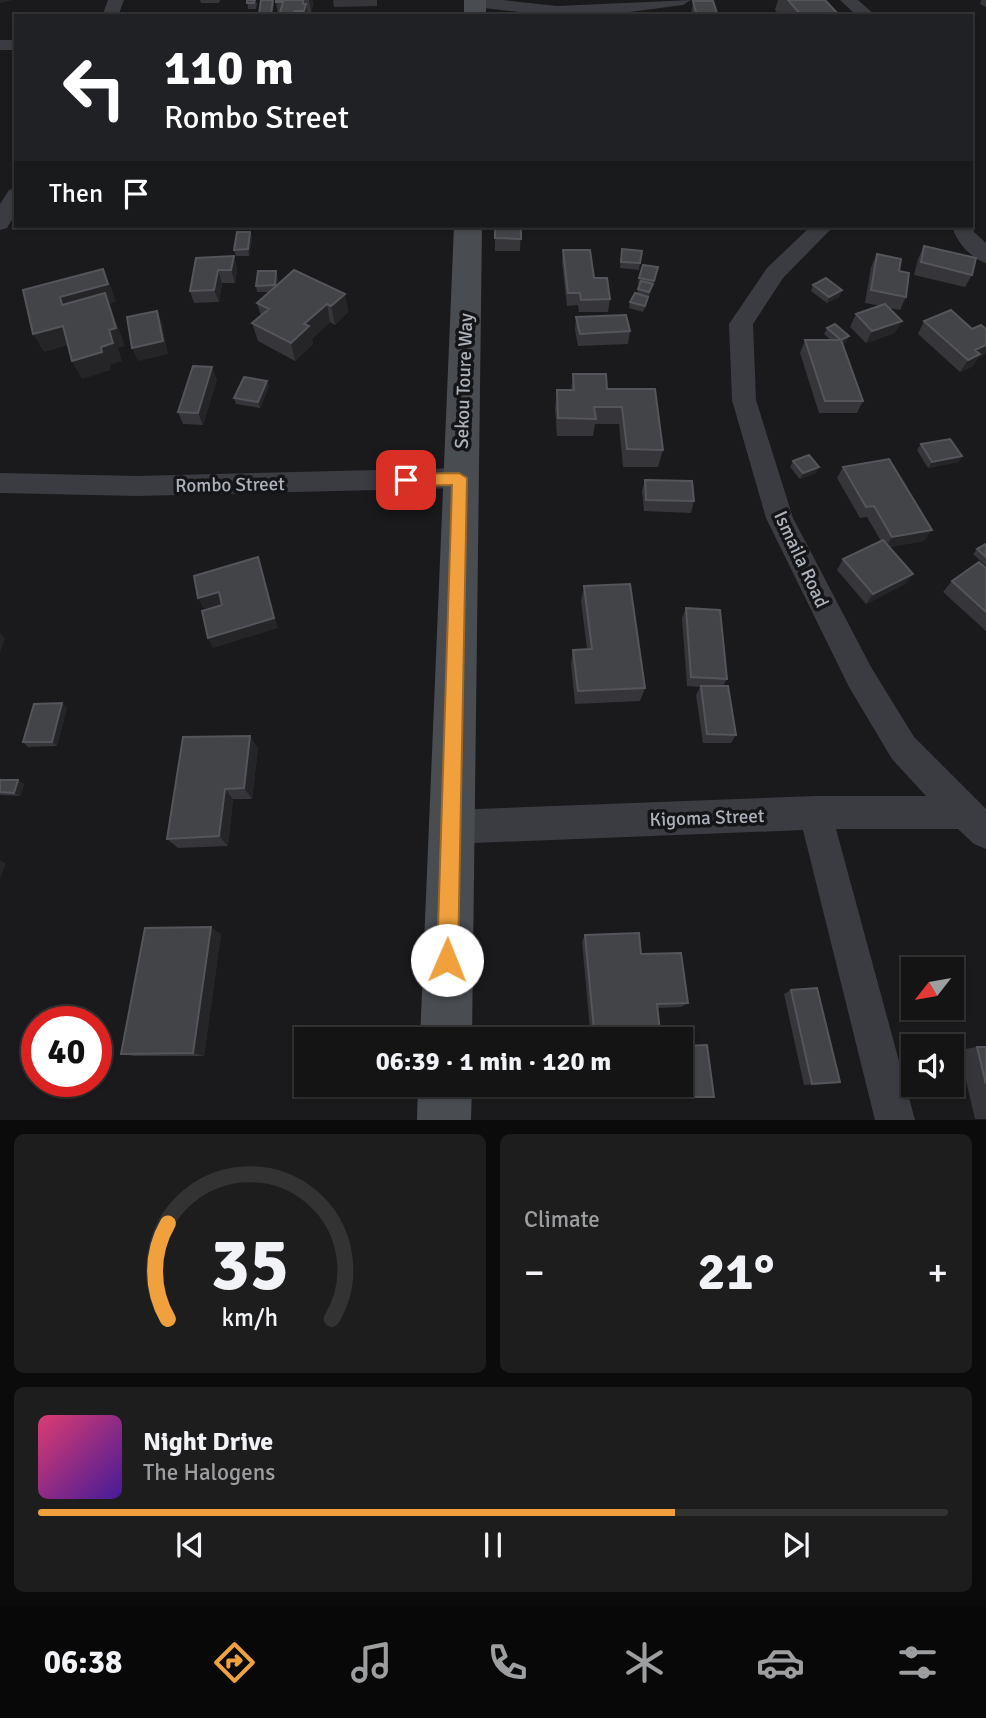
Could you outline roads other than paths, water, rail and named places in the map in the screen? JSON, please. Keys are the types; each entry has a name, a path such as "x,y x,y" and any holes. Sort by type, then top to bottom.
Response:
{"street":[{"path":"475,6 597,11 683,0"},
{"path":"848,0 866,14"},
{"path":"0,223 14,198"},
{"name":"Sekou Toure Way","path":"446,1027 459,478 468,228"},
{"name":"Ismaila Road","path":"821,228 775,273 741,324 744,400 780,518 860,677 903,748 975,822"},
{"path":"962,228 964,234 986,256"},
{"name":"Rombo Street","path":"0,483 138,486 459,478"},
{"path":"815,813 895,1119"},
{"name":"Kigoma Street","path":"450,827 815,813 975,822"},
{"path":"444,1119 445,1097"}]}
